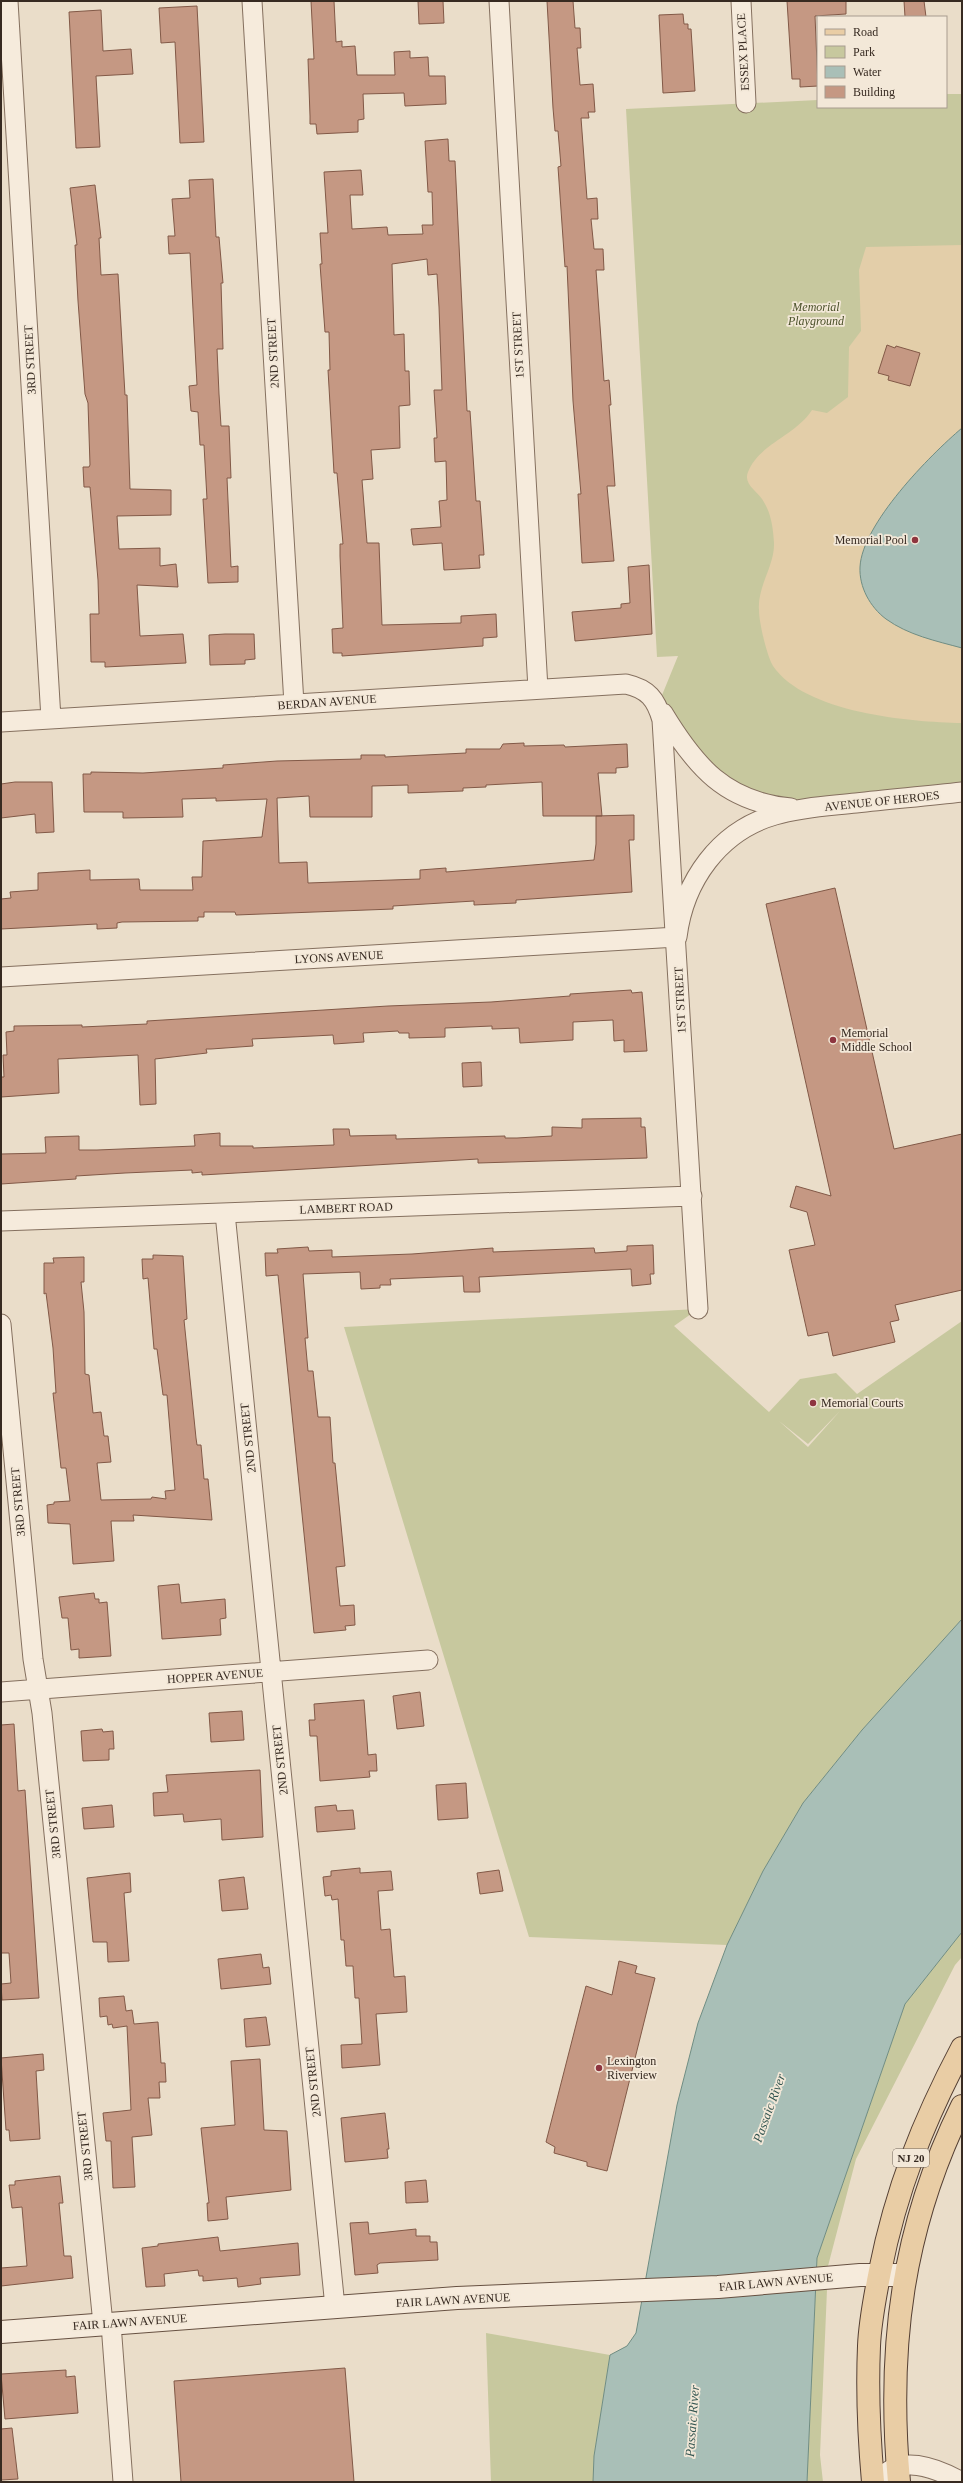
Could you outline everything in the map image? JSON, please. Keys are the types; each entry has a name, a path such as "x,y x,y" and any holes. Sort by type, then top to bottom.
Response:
{"main road":[{"name":"NJ 20","path":"873,2482 868,2386 873,2306 870,2275 890,2223 915,2146 962,2048"},
{"name":"NJ 20","path":"899,2474 894,2386 895,2354 905,2275 926,2193 940,2156 962,2106"},
{"name":"FAIR LAWN AVENUE","path":"1,2332 457,2298 570,2295 718,2287 870,2275 905,2275"}],"street":[{"name":"3RD STREET","path":"8,1 51,719"},
{"name":"2ND STREET","path":"252,1 294,704"},
{"name":"1ST STREET","path":"499,1 538,689"},
{"name":"ESSEX PLACE","path":"740,1 746,103"},
{"name":"BERDAN AVENUE","path":"1,722 626,684 640,687 654,700"},
{"name":"1ST STREET","path":"654,700 662,720 677,937 698,1309"},
{"name":"AVENUE OF HEROES","path":"654,700 691,755 709,775 729,791 753,801 802,809"},
{"name":"AVENUE OF HEROES","path":"677,937 679,917 687,893 697,874 711,855 730,838 750,825 775,815 802,809 962,792"},
{"name":"LYONS AVENUE","path":"1,977 677,937"},
{"name":"LAMBERT ROAD","path":"1,1221 692,1196"},
{"name":"2ND STREET","path":"225,1213 335,2307"},
{"name":"3RD STREET","path":"1,1324 33,1659 38,1689 124,2482"},
{"name":"HOPPER AVENUE","path":"1,1692 428,1660"},
{"path":"878,2482 886,2472 899,2474 928,2467 941,2470 962,2482"}],"green space":[{"name":"Memorial Playground","path":"947,94 962,94 962,792 802,809 729,791 658,705 678,656 657,657 626,109 817,100 817,108 947,108"},
{"path":"698,1309 674,1326 769,1412 800,1379 836,1373 857,1394 962,1321 962,1619 862,1730 803,1803 763,1871 727,1945 529,1937 344,1327","holes":["840,1411 808,1447 779,1421 808,1444"]},
{"path":"962,1932 962,1957 955,1965 856,2159 828,2266 820,2455 823,2482 807,2482 817,2258 905,2004"},
{"path":"486,2333 610,2355 594,2456 593,2482 491,2482"}],"sand":[{"path":"962,245 962,723 915,720 860,712 809,695 788,682 773,666 768,655 760,623 759,601 774,551 773,531 768,509 760,496 749,484 747,476 753,462 760,454 796,427 812,410 827,413 848,397 849,347 861,331 859,270 866,247"}],"water":[{"name":"Memorial Pool","path":"962,428 962,648 913,633 886,619 870,603 861,582 860,567 864,550 872,531 885,511 916,473"},
{"name":"Passaic River","path":"962,1619 962,1932 905,2004 817,2258 807,2482 593,2482 594,2456 610,2355 627,2346 636,2333 677,2105 698,2023 727,1945 763,1871 803,1803 862,1730"}],"building":[{"path":"311,1 334,1 336,42 342,41 342,47 355,46 357,75 395,75 394,52 410,51 410,58 428,57 429,76 445,76 446,104 405,106 404,93 363,94 364,119 358,120 358,132 317,134 316,124 310,124 308,59 314,59"},
{"path":"418,1 443,1 444,23 419,24"},
{"path":"547,1 573,1 575,28 580,28 581,48 577,48 580,85 593,84 595,112 588,112 589,118 581,118 587,199 597,198 598,219 591,219 594,249 603,249 604,270 596,270 604,381 609,380 611,405 609,405 615,486 607,486 614,561 582,563 578,494 581,494 573,401 567,266 565,267 558,167 561,166 558,131 555,131 553,108"},
{"path":"787,1 846,1 846,14 815,16 817,86 800,87 800,79 792,79"},
{"path":"904,1 924,1 926,16 905,16"},
{"path":"197,6 204,142 180,143 175,42 161,43 159,8"},
{"path":"101,10 103,51 131,49 133,74 96,76 100,147 76,148 69,12"},
{"path":"683,14 684,24 688,24 688,29 691,29 695,91 663,93 659,15"},
{"path":"448,139 449,161 455,161 467,411 470,411 476,501 480,501 484,555 479,555 480,568 444,570 442,543 413,545 411,529 441,527 439,501 447,500 446,461 435,462 434,438 437,438 434,390 442,390 439,307 437,274 428,275 427,259 392,264 394,335 404,334 405,371 409,371 410,405 399,406 400,448 371,450 373,479 362,480 367,543 379,543 382,625 461,623 461,616 496,614 497,637 483,638 483,646 342,656 342,653 333,653 332,629 343,628 340,544 343,544 337,473 334,473 328,370 330,370 329,332 325,332 320,264 322,264 320,233 328,233 324,172 361,170 363,195 350,195 352,229 387,227 388,235 423,234 422,225 433,225 432,192 428,192 425,141"},
{"path":"213,179 216,237 219,237 223,283 221,283 223,349 217,349 219,394 221,426 229,426 231,478 227,478 231,567 238,566 238,582 208,583 203,499 207,499 204,445 200,445 198,412 191,411 189,386 197,385 190,253 169,254 168,236 175,236 172,199 190,198 189,180"},
{"path":"95,185 101,238 99,238 101,275 118,274 125,395 127,395 130,489 171,490 171,515 117,516 119,549 160,548 160,566 176,564 178,587 137,585 140,636 183,634 186,663 105,667 105,662 91,662 90,614 99,614 98,580 90,487 84,487 83,467 89,467 90,465 88,403 85,394 78,301 75,245 77,245 70,188"},
{"path":"887,345 920,353 910,386 888,380 889,376 878,373"},
{"path":"649,565 652,634 575,641 572,612 621,608 621,604 630,603 628,567"},
{"path":"254,634 255,659 245,660 245,664 210,665 209,635"},
{"path":"524,743 524,746 564,745 565,747 627,744 628,767 616,768 616,773 598,773 602,816 634,815 634,840 629,840 632,892 516,900 516,903 474,905 474,901 393,906 393,909 236,915 235,912 204,912 204,917 198,917 198,921 122,922 117,923 117,928 97,929 97,924 1,929 1,899 11,898 10,892 38,890 38,873 90,870 90,880 139,879 140,890 193,890 192,877 202,877 203,841 262,837 267,799 216,801 216,798 182,799 183,817 123,818 123,812 84,812 83,774 91,774 91,772 143,773 223,768 223,765 277,761 361,759 361,755 385,755 385,757 466,753 466,749 500,749 503,744","holes":["542,782 543,816 596,816 596,844 594,860 446,872 446,868 420,870 420,879 308,883 307,862 279,863 277,798 309,796 310,817 372,817 372,786 408,785 408,793 463,791 463,788 486,787 486,785"]},
{"path":"15,782 52,782 54,832 36,833 35,814 1,818 1,784"},
{"name":"Memorial Middle School","path":"835,888 894,1149 962,1134 962,1290 895,1305 899,1320 890,1322 895,1342 833,1356 828,1332 808,1336 789,1250 815,1245 807,1212 790,1207 796,1186 831,1196 766,904"},
{"path":"631,990 632,993 642,992 647,1051 624,1052 624,1040 614,1041 613,1020 573,1022 573,1040 520,1043 519,1028 492,1029 492,1026 445,1028 445,1037 409,1038 409,1033 399,1033 398,1031 363,1033 364,1042 334,1044 333,1035 252,1039 253,1046 206,1049 207,1053 155,1059 156,1104 140,1105 138,1055 58,1059 59,1093 1,1097 1,1077 4,1077 3,1055 7,1055 6,1032 14,1031 14,1026 82,1025 82,1027 147,1024 147,1021 388,1006 491,1002 570,996 570,994"},
{"path":"481,1062 482,1086 463,1087 462,1063"},
{"path":"641,1118 641,1127 645,1127 647,1158 478,1163 478,1159 202,1175 202,1172 192,1173 192,1170 76,1176 76,1179 1,1184 1,1154 46,1153 45,1137 79,1136 79,1150 97,1150 195,1146 194,1135 220,1133 220,1146 253,1146 253,1148 334,1145 333,1129 349,1129 350,1136 396,1135 396,1139 505,1136 505,1138 517,1138 552,1136 552,1127 582,1128 582,1119"},
{"path":"653,1245 654,1274 650,1274 651,1284 632,1286 631,1269 479,1277 480,1292 464,1292 463,1276 390,1279 391,1285 380,1285 380,1288 361,1289 360,1272 303,1274 308,1338 305,1338 308,1371 313,1371 318,1417 330,1417 333,1463 335,1463 345,1566 336,1567 340,1606 354,1605 355,1625 345,1626 346,1630 314,1633 278,1275 266,1276 265,1253 278,1253 277,1249 308,1247 309,1251 332,1250 332,1257 412,1254 493,1248 493,1252 594,1248 595,1253 627,1251 627,1246"},
{"path":"153,1255 183,1256 187,1319 184,1320 196,1438 197,1445 201,1445 204,1479 208,1479 212,1520 133,1515 134,1521 111,1521 114,1561 73,1564 70,1524 48,1523 47,1505 54,1504 54,1502 70,1501 66,1468 61,1468 53,1393 56,1393 53,1348 46,1293 44,1294 44,1263 54,1263 53,1258 84,1257 84,1282 81,1282 84,1312 85,1374 89,1375 93,1413 101,1412 104,1436 108,1436 111,1462 97,1463 101,1500 151,1499 152,1497 166,1499 165,1491 175,1490 167,1395 163,1395 157,1349 154,1349 148,1278 143,1279 142,1259 153,1259"},
{"path":"179,1584 181,1603 225,1599 226,1618 220,1619 221,1635 162,1639 158,1586"},
{"path":"94,1593 95,1599 99,1599 99,1603 107,1602 111,1656 79,1658 79,1649 71,1650 68,1618 62,1618 59,1597"},
{"path":"420,1692 424,1726 397,1729 393,1696"},
{"path":"364,1700 368,1755 376,1754 377,1771 369,1771 370,1777 320,1781 317,1736 310,1736 309,1720 315,1720 314,1704"},
{"path":"242,1711 244,1740 211,1742 209,1713"},
{"path":"14,1724 18,1791 25,1790 39,1998 2,2000 1,1984 11,1983 9,1953 1,1953 1,1725"},
{"path":"102,1729 103,1732 113,1731 114,1749 109,1749 109,1760 83,1761 81,1731"},
{"path":"260,1770 263,1837 222,1840 221,1819 184,1822 183,1814 154,1816 153,1793 168,1792 166,1775"},
{"path":"466,1783 468,1818 438,1820 436,1785"},
{"path":"112,1805 114,1827 84,1829 82,1808"},
{"path":"336,1805 337,1811 353,1810 355,1829 317,1832 315,1807"},
{"path":"360,1868 360,1873 391,1871 393,1890 378,1891 381,1930 390,1929 394,1977 405,1976 407,2012 376,2014 380,2065 342,2068 341,2045 362,2044 359,1998 355,1998 353,1966 346,1966 344,1940 341,1940 338,1899 332,1900 331,1895 325,1896 323,1877 331,1876 331,1871"},
{"path":"499,1870 503,1891 480,1894 477,1873"},
{"path":"130,1873 131,1892 124,1893 129,1961 108,1962 107,1942 93,1942 87,1878"},
{"path":"244,1877 248,1909 222,1911 219,1880"},
{"path":"261,1954 263,1968 269,1967 271,1984 221,1989 218,1959"},
{"name":"Lexington Riverview","path":"619,1961 637,1966 635,1973 655,1978 607,2171 587,2166 587,2162 554,2153 555,2147 546,2142 586,1986 612,1995"},
{"path":"124,1996 126,2011 132,2010 134,2024 158,2022 161,2063 165,2063 166,2082 159,2082 160,2098 148,2098 152,2135 132,2137 135,2187 113,2188 111,2141 106,2141 103,2113 131,2110 127,2026 113,2028 112,2024 108,2025 107,2016 100,2017 99,1998"},
{"path":"266,2017 270,2045 246,2047 244,2019"},
{"path":"43,2054 44,2070 36,2071 40,2139 10,2141 9,2130 6,2130 1,2058"},
{"path":"260,2059 264,2130 287,2131 291,2190 226,2197 228,2219 208,2221 207,2203 209,2203 201,2128 235,2125 231,2061"},
{"path":"385,2113 389,2149 387,2149 388,2158 345,2162 341,2118"},
{"path":"60,2176 63,2203 59,2203 64,2256 71,2256 73,2278 1,2286 1,2268 27,2266 22,2207 12,2208 9,2185 15,2185 15,2181"},
{"path":"426,2180 428,2202 406,2203 405,2182"},
{"path":"368,2222 369,2234 416,2229 416,2236 430,2236 430,2242 437,2242 438,2260 380,2263 377,2265 378,2273 355,2275 350,2223"},
{"path":"218,2237 220,2251 298,2243 300,2275 260,2278 261,2284 238,2287 237,2278 203,2281 203,2276 199,2276 198,2270 164,2274 165,2286 146,2287 142,2248 158,2246 158,2244"},
{"path":"345,2368 354,2482 181,2482 174,2381"},
{"path":"66,2370 66,2377 75,2376 78,2413 5,2419 1,2374"},
{"path":"12,2428 18,2479 1,2480 1,2429"}],"place":[{"name":"Memorial Pool","path":"915,540"},
{"name":"Memorial Middle School","path":"833,1040"},
{"name":"Memorial Courts","path":"813,1403"},
{"name":"Lexington Riverview","path":"599,2068"}]}
